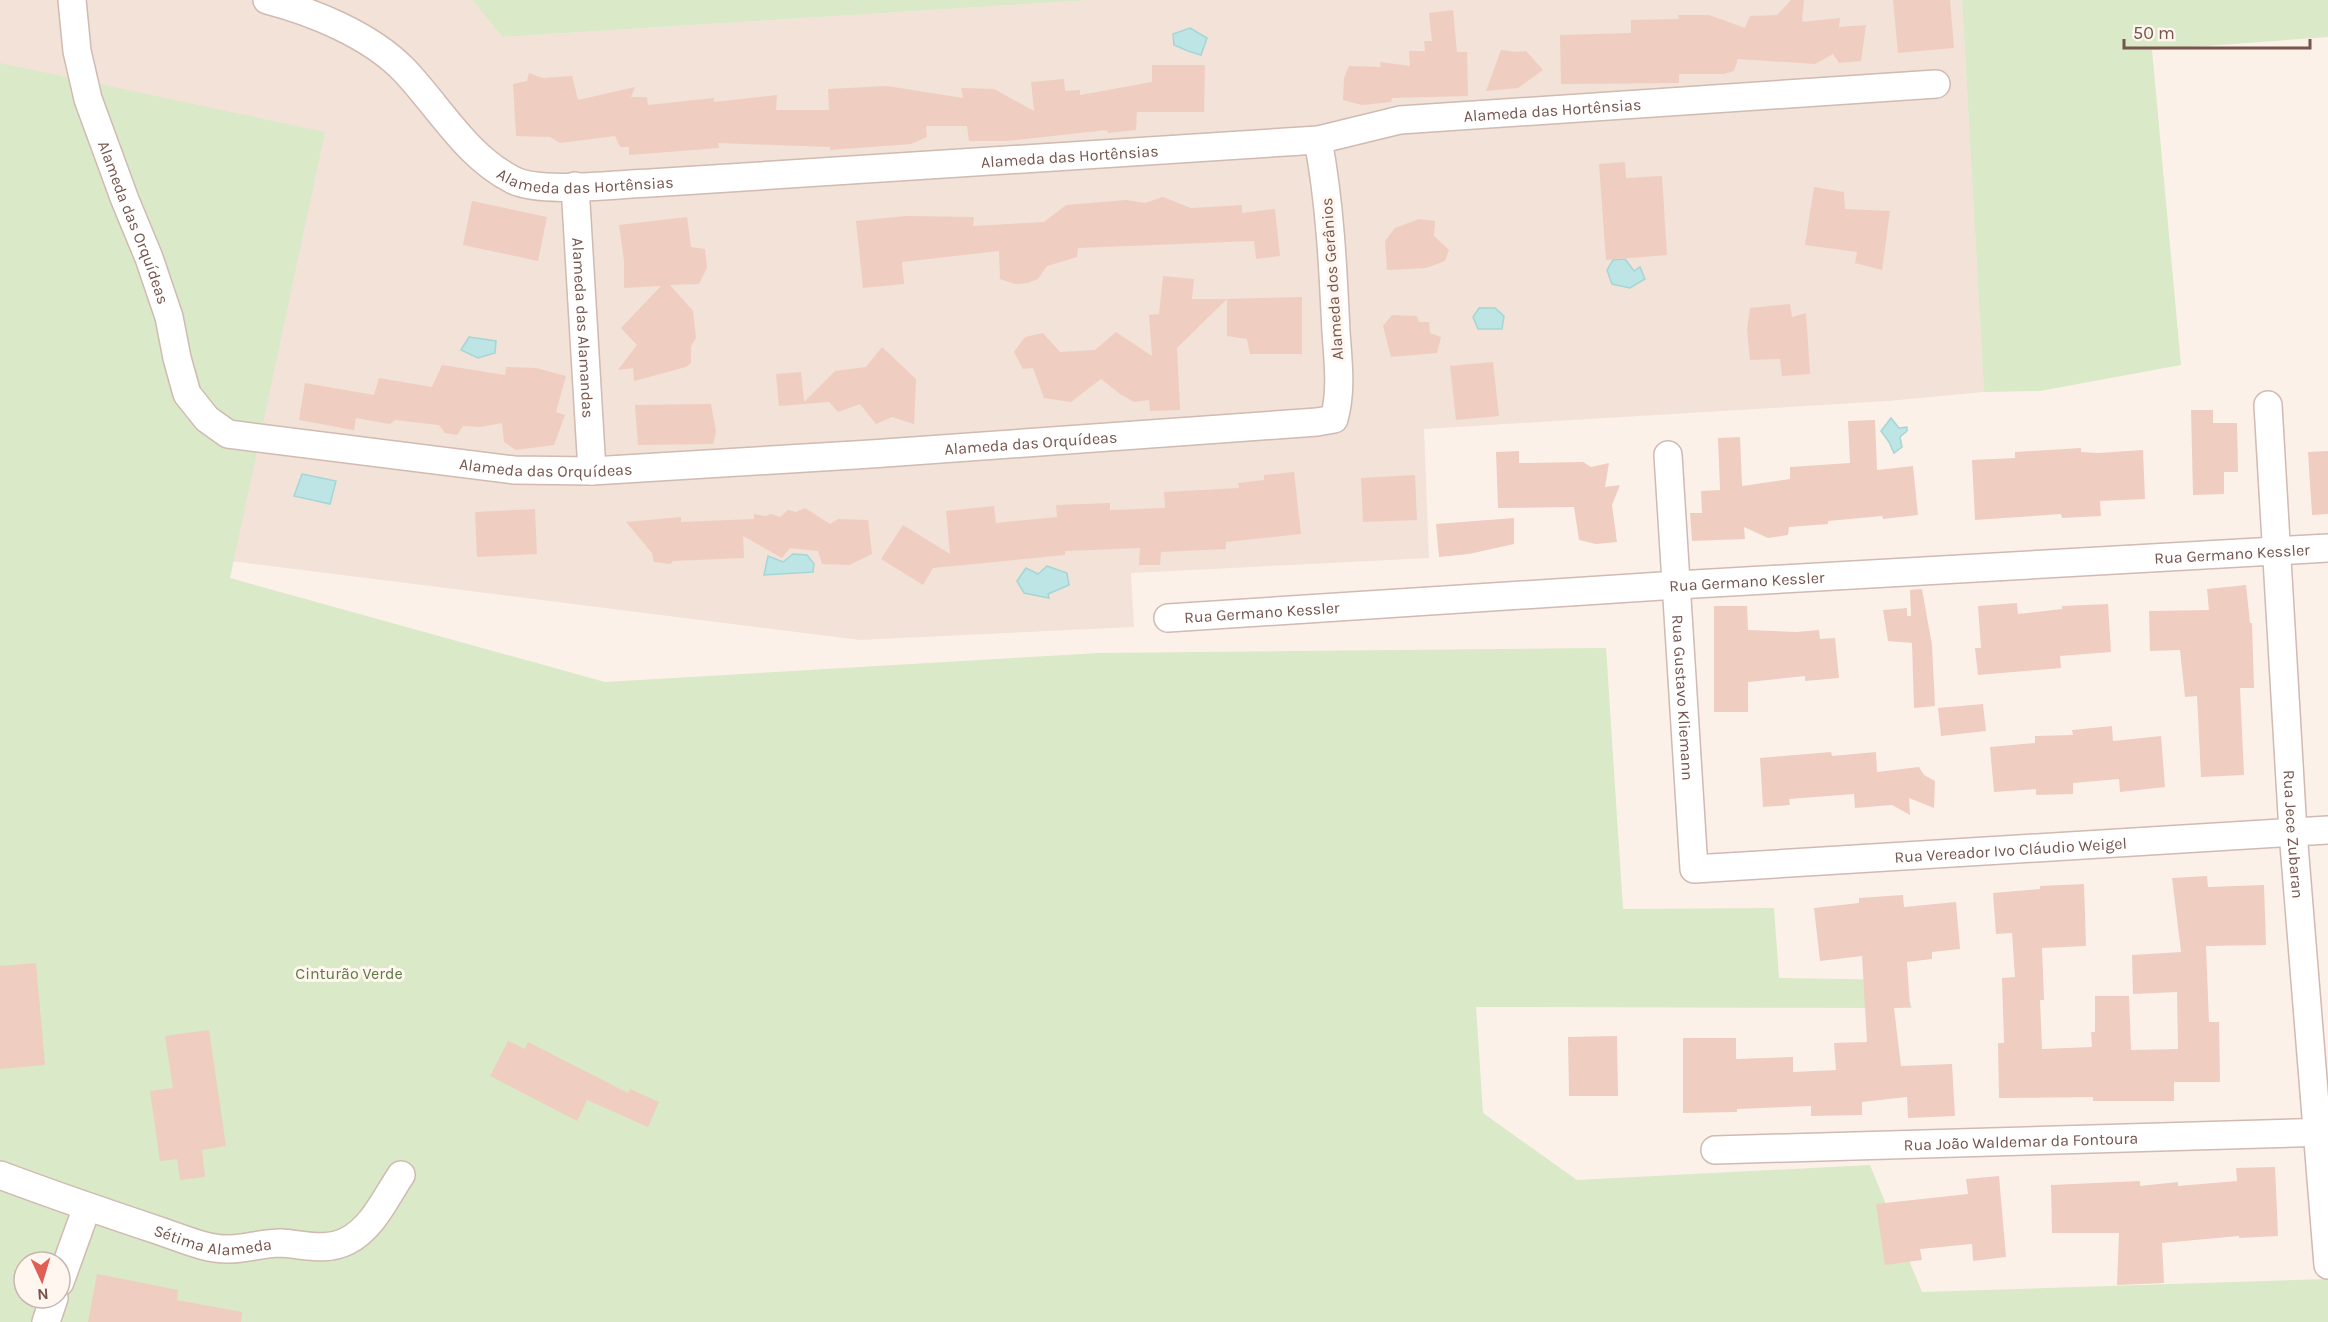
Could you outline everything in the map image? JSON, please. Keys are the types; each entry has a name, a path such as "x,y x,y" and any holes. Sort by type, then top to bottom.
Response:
{"street":[{"name":"Alameda das Orquídeas","path":"72,0 77,51 88,99 149,258 169,317 187,394 207,419 228,434 514,470 592,471 918,451 1334,419"},
{"name":"Alameda das Hortênsias","path":"267,0 300,9 370,43 403,69 475,154 514,181 543,188 1318,140 1400,120 1936,84"},
{"name":"Alameda dos Gerânios","path":"1318,140 1325,177 1335,301 1339,404 1334,419"},
{"name":"Alameda das Alamandas","path":"575,186 592,471"},
{"name":"Rua Jece Zubaran","path":"2268,405 2294,832 2323,1133 2328,1265"},
{"name":"Rua Gustavo Kliemann","path":"1668,455 1694,869"},
{"name":"Rua Germano Kessler","path":"1168,618 1677,585 2328,548"},
{"name":"Rua Vereador Ivo Cláudio Weigel","path":"1694,869 2328,830"},
{"name":"Rua João Waldemar da Fontoura","path":"1715,1150 2323,1133"},
{"name":"Sétima Alameda","path":"0,1175 87,1207 200,1244 230,1250 250,1245 280,1243 327,1246 346,1242 366,1228 401,1174"},
{"path":"72,1250 87,1207"}],"shaded area":[{"path":"0,0 472,0 504,37 1091,0 1962,0 1984,392 1888,401 1424,429 1429,558 1131,573 1134,627 860,640 0,532"}],"green space":[{"path":"472,0 1091,0 503,37"},
{"path":"1962,0 2328,0 2328,37 2152,50 2181,365 2040,391 1984,392"},
{"name":"Cinturão Verde","path":"0,63 325,132 230,578 605,682 1099,653 1606,648 1623,909 1774,908 1779,978 1903,980 1912,1008 1476,1007 1483,1113 1577,1180 1870,1165 1922,1292 2328,1279 2328,1322 0,1322"}],"water":[{"path":"1190,28 1207,38 1201,55 1174,45 1173,34"},
{"path":"1625,259 1634,271 1640,267 1645,279 1630,288 1612,284 1607,270 1613,260"},
{"path":"1479,308 1495,308 1504,316 1502,329 1478,329 1473,317"},
{"path":"469,337 496,341 495,353 478,358 461,350"},
{"path":"1891,418 1899,428 1907,427 1907,431 1900,437 1902,447 1894,453 1881,431"},
{"path":"302,474 336,481 330,504 294,496"},
{"path":"793,554 807,555 814,564 813,572 764,575 768,556 783,562"},
{"path":"1047,566 1067,573 1069,585 1048,594 1049,598 1024,593 1017,581 1026,568 1038,574"}],"building":[{"path":"1791,0 1804,0 1802,22 1840,18 1839,27 1866,25 1861,61 1839,63 1833,54 1815,64 1738,59 1734,71 1724,74 1679,74 1679,83 1561,84 1560,35 1631,33 1631,20 1679,19 1678,15 1709,15 1745,28 1750,16 1777,15"},
{"path":"1893,0 1950,0 1954,48 1898,53"},
{"path":"1453,10 1457,52 1467,52 1468,96 1392,98 1391,102 1362,105 1343,100 1344,78 1349,66 1381,67 1380,62 1410,66 1409,51 1425,51 1424,41 1432,41 1429,13"},
{"path":"1501,50 1526,51 1543,70 1518,88 1486,91"},
{"path":"1152,65 1205,65 1204,112 1137,112 1136,130 1108,133 1107,130 1007,141 969,141 967,126 926,126 927,137 911,144 830,150 830,147 718,143 719,148 629,155 629,147 620,147 615,136 560,143 550,137 516,136 513,84 527,81 529,73 543,78 572,76 578,100 635,87 631,97 647,97 648,105 714,98 714,102 777,95 776,110 829,110 828,89 887,86 963,98 961,88 994,89 1034,111 1031,82 1064,79 1065,91 1080,90 1080,95 1152,82"},
{"path":"1625,162 1626,178 1662,176 1667,255 1606,260 1599,164"},
{"path":"1814,187 1844,192 1845,209 1890,211 1882,270 1855,263 1857,252 1805,245"},
{"path":"1163,197 1191,208 1242,205 1242,213 1275,209 1280,256 1256,259 1254,241 1078,248 1077,257 1047,266 1038,279 1015,284 1000,279 999,251 902,262 904,284 863,288 856,221 906,216 974,217 973,226 1044,222 1066,205 1126,200 1145,203"},
{"path":"472,201 547,217 538,261 463,245"},
{"path":"687,217 691,247 705,249 707,268 699,284 670,285 693,311 696,338 691,346 691,363 686,367 634,381 633,368 618,370 637,345 621,328 661,286 624,288 624,261 619,225"},
{"path":"1419,219 1435,221 1434,236 1449,250 1445,261 1426,268 1387,270 1385,241 1395,228"},
{"path":"1163,276 1194,279 1192,299 1227,299 1177,348 1180,410 1150,411 1149,400 1134,402 1101,379 1071,402 1044,398 1033,368 1023,369 1014,352 1025,337 1043,333 1060,352 1095,350 1116,332 1152,356 1149,315 1159,314"},
{"path":"1302,297 1302,354 1250,354 1247,339 1227,336 1227,299"},
{"path":"1790,304 1792,317 1806,313 1810,374 1782,376 1780,359 1750,360 1747,329 1750,308"},
{"path":"1392,315 1417,316 1419,322 1429,322 1430,333 1441,337 1437,353 1391,357 1383,326"},
{"path":"882,347 916,379 914,424 892,417 876,424 860,404 838,412 829,402 779,406 776,374 801,372 804,402 835,371 866,367"},
{"path":"1493,362 1499,416 1456,420 1450,366"},
{"path":"442,365 505,375 506,367 536,368 566,376 556,412 565,415 554,445 516,450 504,442 502,423 480,427 463,426 457,435 445,433 439,425 395,420 390,424 356,418 354,430 299,420 305,383 374,395 379,378 432,387"},
{"path":"711,404 716,432 713,444 638,445 635,405"},
{"path":"2191,410 2213,410 2213,423 2237,423 2238,472 2224,472 2224,494 2193,495"},
{"path":"1875,420 1877,470 1913,466 1918,515 1828,521 1828,524 1789,527 1788,535 1768,538 1744,527 1745,539 1692,541 1690,513 1702,513 1701,491 1720,490 1718,438 1740,437 1742,486 1790,479 1790,467 1850,463 1848,421"},
{"path":"2081,448 2081,452 2098,453 2143,450 2145,499 2100,501 2101,516 2062,518 2061,514 1975,520 1972,460 2015,458 2015,452"},
{"path":"1519,451 1519,463 1583,462 1591,467 1609,463 1605,487 1620,485 1612,505 1617,542 1596,544 1579,540 1574,507 1498,508 1496,452"},
{"path":"2328,451 2328,514 2312,515 2308,452"},
{"path":"1294,472 1301,534 1226,542 1226,549 1161,552 1160,565 1139,565 1140,548 1065,551 1065,555 933,568 923,585 881,559 903,525 950,554 946,511 994,506 996,523 1057,517 1056,505 1110,503 1110,510 1165,508 1164,492 1239,488 1238,483 1264,480 1264,475"},
{"path":"1415,475 1417,520 1363,522 1361,478"},
{"path":"805,508 830,524 838,519 868,520 872,554 849,565 822,564 818,551 790,548 782,558 743,536 744,558 673,561 670,564 654,562 652,553 626,522 681,517 681,522 754,519 754,514 766,516 771,514 780,517 788,510 796,512"},
{"path":"535,509 537,554 477,557 475,512"},
{"path":"1514,518 1514,544 1469,554 1439,557 1436,524"},
{"path":"2246,585 2250,623 2252,623 2254,688 2240,688 2244,775 2201,777 2197,696 2185,697 2180,650 2150,651 2149,611 2209,610 2207,589"},
{"path":"1922,589 1932,645 1935,706 1914,708 1912,643 1888,641 1883,610 1907,608 1907,616 1911,616 1910,590"},
{"path":"2017,603 2018,614 2062,609 2062,606 2108,604 2111,652 2060,656 2061,668 1978,675 1975,648 1981,648 1978,606"},
{"path":"1714,606 1747,606 1748,630 1796,632 1819,630 1820,639 1835,638 1839,678 1805,681 1805,676 1748,682 1748,712 1714,712"},
{"path":"1983,704 1986,731 1941,736 1938,708"},
{"path":"2112,726 2113,741 2161,736 2165,787 2120,792 2119,779 2073,783 2073,794 2036,795 2036,789 1994,792 1990,747 2035,743 2035,736 2073,735 2072,730"},
{"path":"1831,752 1832,756 1876,752 1877,772 1919,767 1924,775 1935,781 1934,808 1909,798 1910,815 1892,805 1855,808 1854,794 1789,799 1790,805 1763,807 1760,758"},
{"path":"2207,876 2208,887 2264,885 2266,945 2206,946 2209,1022 2219,1022 2220,1082 2174,1082 2174,1101 2093,1101 2093,1097 1999,1098 1998,1043 2004,1043 2002,978 2015,977 2012,933 1996,934 1993,893 2040,889 2040,886 2084,884 2086,946 2042,948 2044,1000 2040,1000 2042,1049 2092,1047 2091,1032 2095,1032 2095,996 2129,996 2131,1050 2178,1049 2177,992 2133,994 2132,955 2181,952 2172,878"},
{"path":"1903,895 1904,907 1956,902 1960,949 1932,952 1932,959 1907,962 1910,1007 1894,1008 1901,1066 1952,1064 1955,1116 1908,1118 1907,1097 1862,1102 1862,1115 1811,1116 1811,1106 1737,1109 1737,1112 1683,1113 1683,1038 1736,1038 1736,1059 1793,1057 1793,1072 1836,1070 1834,1043 1867,1042 1862,956 1820,961 1814,908 1859,903 1859,898"},
{"path":"36,963 45,1065 0,1069 0,966"},
{"path":"209,1030 226,1146 202,1150 205,1177 180,1180 177,1159 160,1161 150,1091 173,1088 165,1036"},
{"path":"1617,1036 1618,1096 1569,1096 1568,1037"},
{"path":"508,1041 525,1049 528,1042 628,1093 630,1089 659,1102 648,1127 587,1100 577,1121 490,1076"},
{"path":"2275,1167 2278,1236 2239,1238 2239,1236 2162,1243 2164,1283 2117,1285 2119,1233 2052,1233 2051,1185 2140,1181 2140,1186 2178,1182 2178,1186 2237,1181 2236,1168"},
{"path":"1999,1176 2006,1257 1973,1261 1972,1244 1920,1249 1922,1260 1885,1265 1876,1204 1968,1194 1966,1179"},
{"path":"97,1274 178,1290 177,1300 242,1312 241,1322 88,1322"}]}
